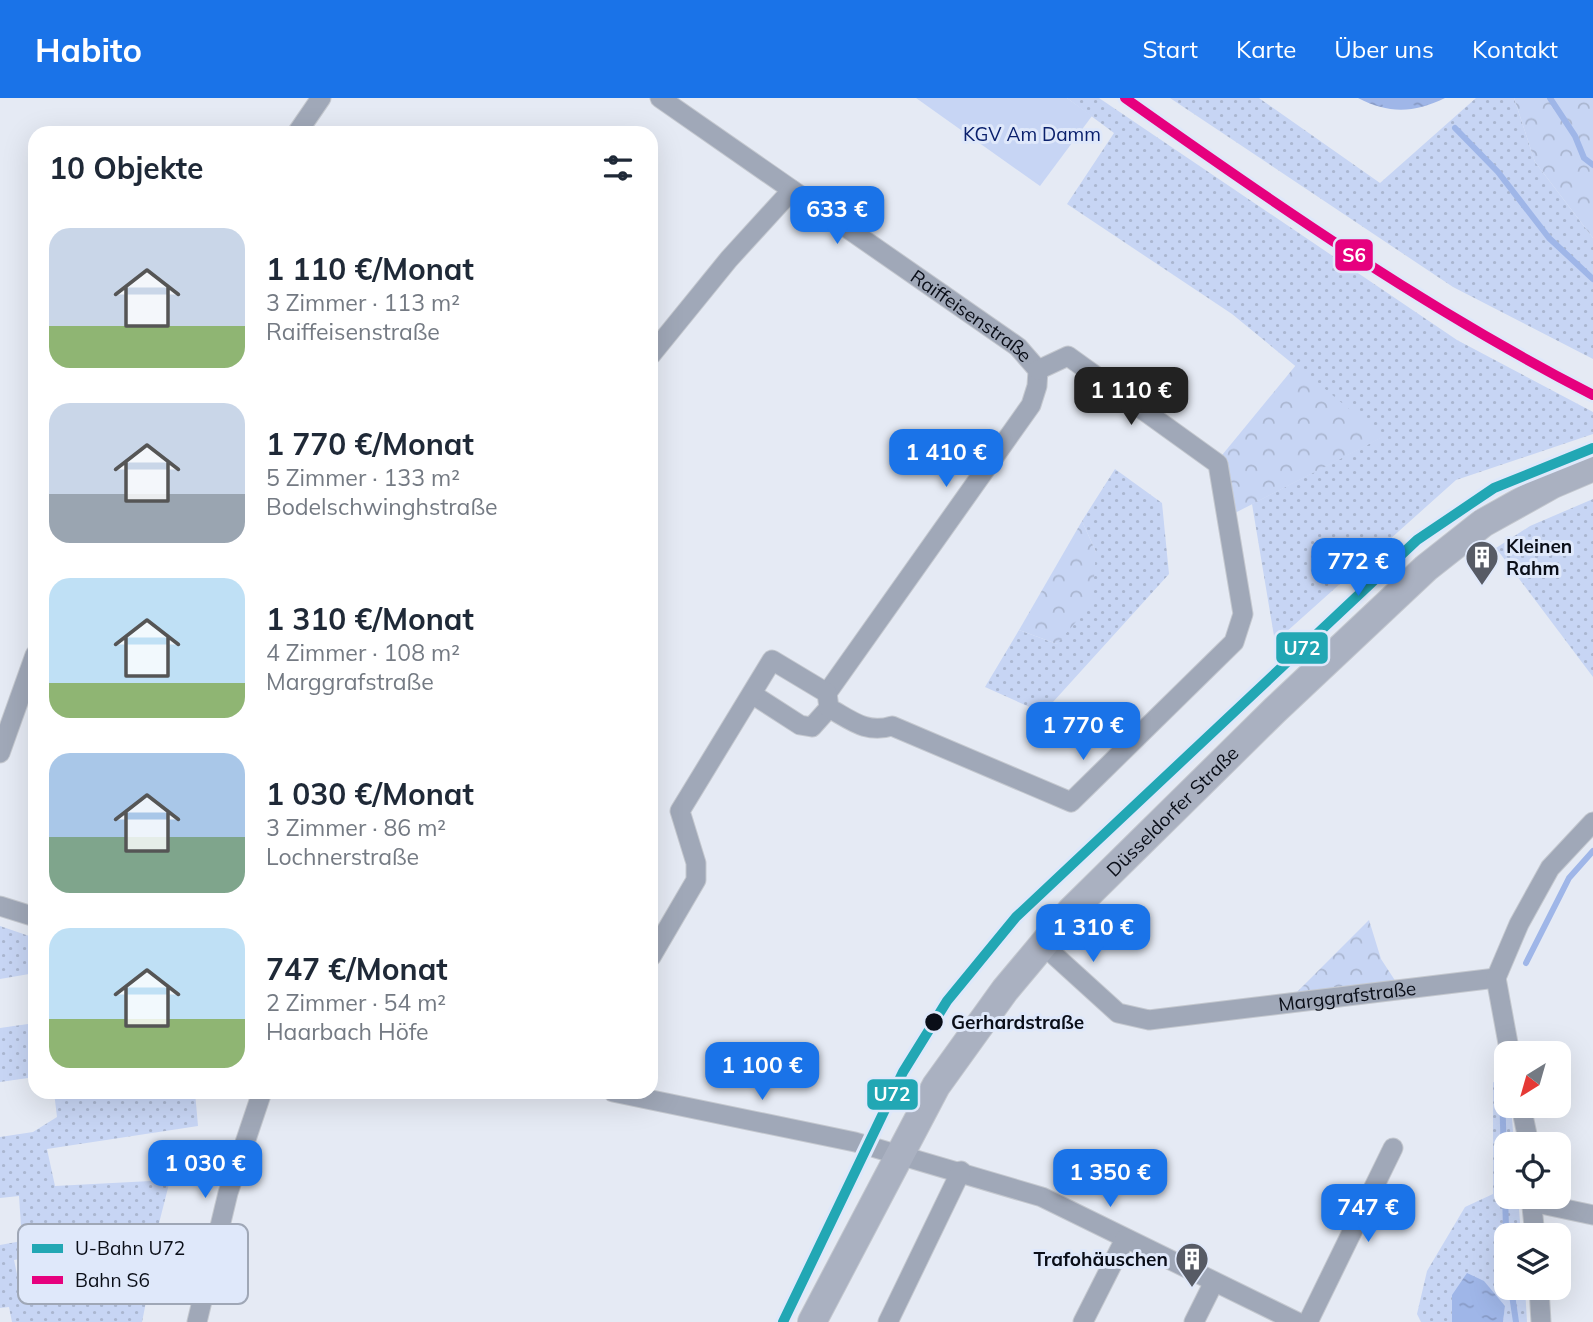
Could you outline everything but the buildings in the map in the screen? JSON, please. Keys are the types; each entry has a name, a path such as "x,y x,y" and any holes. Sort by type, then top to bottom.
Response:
{"main road":[{"name":"Düsseldorfer Straße","path":"812,1322 936,1086 1042,944 1255,729 1426,568 1506,509 1593,467"}],"street":[{"path":"302,126 321,98"},
{"name":"Raiffeisenstraße","path":"660,98 1018,346 1038,370 1037,386 1031,405 828,700 863,728 876,731 892,726 1071,802 1234,642 1243,614 1218,464 1068,356 1038,370"},
{"path":"658,346 720,269 792,190"},
{"path":"658,945 696,880 696,863 680,811 772,660 828,700 812,727 800,725 752,694"},
{"path":"0,753 28,675"},
{"path":"1508,1041 1496,978 1519,924 1550,868 1593,822"},
{"path":"0,906 28,915"},
{"name":"Marggrafstraße","path":"1042,944 1118,1013 1149,1020 1496,978"},
{"path":"221,1224 228,1193 260,1099"},
{"path":"647,1099 844,1140 961,1171 1042,1197 1297,1322"},
{"path":"1308,1322 1393,1149"},
{"path":"888,1322 961,1171"},
{"path":"1569,1209 1593,1215"},
{"path":"1083,1322 1125,1239"},
{"path":"1194,1322 1214,1282"},
{"path":"1540,1300 1541,1322"},
{"path":"197,1322 201,1304"}],"green space":[{"name":"KGV Am Damm","path":"916,98 1067,98 1092,116 1040,186"},
{"path":"1067,98 1099,98 1457,340 1593,412 1593,434 1456,480 1275,642 1252,504 1382,437 1232,314 1067,204 1114,133"},
{"path":"1170,98 1259,98 1380,183 1476,98 1514,98 1535,162 1593,238 1593,359 1453,287"},
{"path":"1514,98 1593,98 1593,238 1535,162"},
{"path":"1296,365 1383,437 1231,515 1218,460"},
{"path":"1115,469 1162,503 1169,574 1043,713 985,687 1019,630 1057,644 1096,552 1082,521"},
{"path":"1593,499 1593,677 1496,548 1530,526"},
{"path":"1082,521 1096,552 1092,603 1057,644 1019,630"},
{"path":"1369,920 1381,959 1396,982 1295,994"},
{"path":"0,926 28,936 28,974 0,979"},
{"path":"28,1024 28,1078 0,1082 0,1028"},
{"path":"1493,1082 1494,1118 1512,1118 1513,1132 1494,1132 1494,1209 1519,1209 1520,1223 1494,1223 1494,1300 1526,1300 1527,1322 1503,1322 1505,1305 1452,1295 1452,1322 1421,1322 1417,1314 1427,1271 1465,1207 1493,1194"},
{"path":"55,1099 196,1099 198,1126 47,1149 55,1186 170,1180 159,1224 21,1224 19,1196 0,1198 0,1137 33,1132 57,1117"},
{"path":"18,1242 18,1259 14,1260 18,1279 18,1304 146,1304 142,1322 12,1322 9,1307 0,1308 0,1245"}],"water":[{"path":"1358,98 1445,98 1423,107 1402,110 1380,107"},
{"path":"1467,1273 1484,1281 1494,1293 1494,1300 1500,1300 1505,1306 1503,1322 1452,1322 1452,1295"}],"waterway":[{"path":"1550,98 1575,136 1584,158 1593,165"},
{"path":"1455,128 1498,172 1549,238 1593,279"},
{"path":"1526,963 1569,878 1593,851"},
{"path":"1503,1118 1506,1223"},
{"path":"1513,1300 1516,1322"}],"metro line":[{"name":"U72","path":"783,1322 903,1072 947,1001 1016,917 1417,540 1494,488 1593,448"}],"rail line":[{"name":"S6","path":"1125,98 1296,217 1412,292 1593,395"}],"place":[{"name":"Kleinen Rahm","path":"1482,587"},
{"name":"Gerhardstraße","path":"934,1022"},
{"name":"Trafohäuschen","path":"1192,1289"}]}
